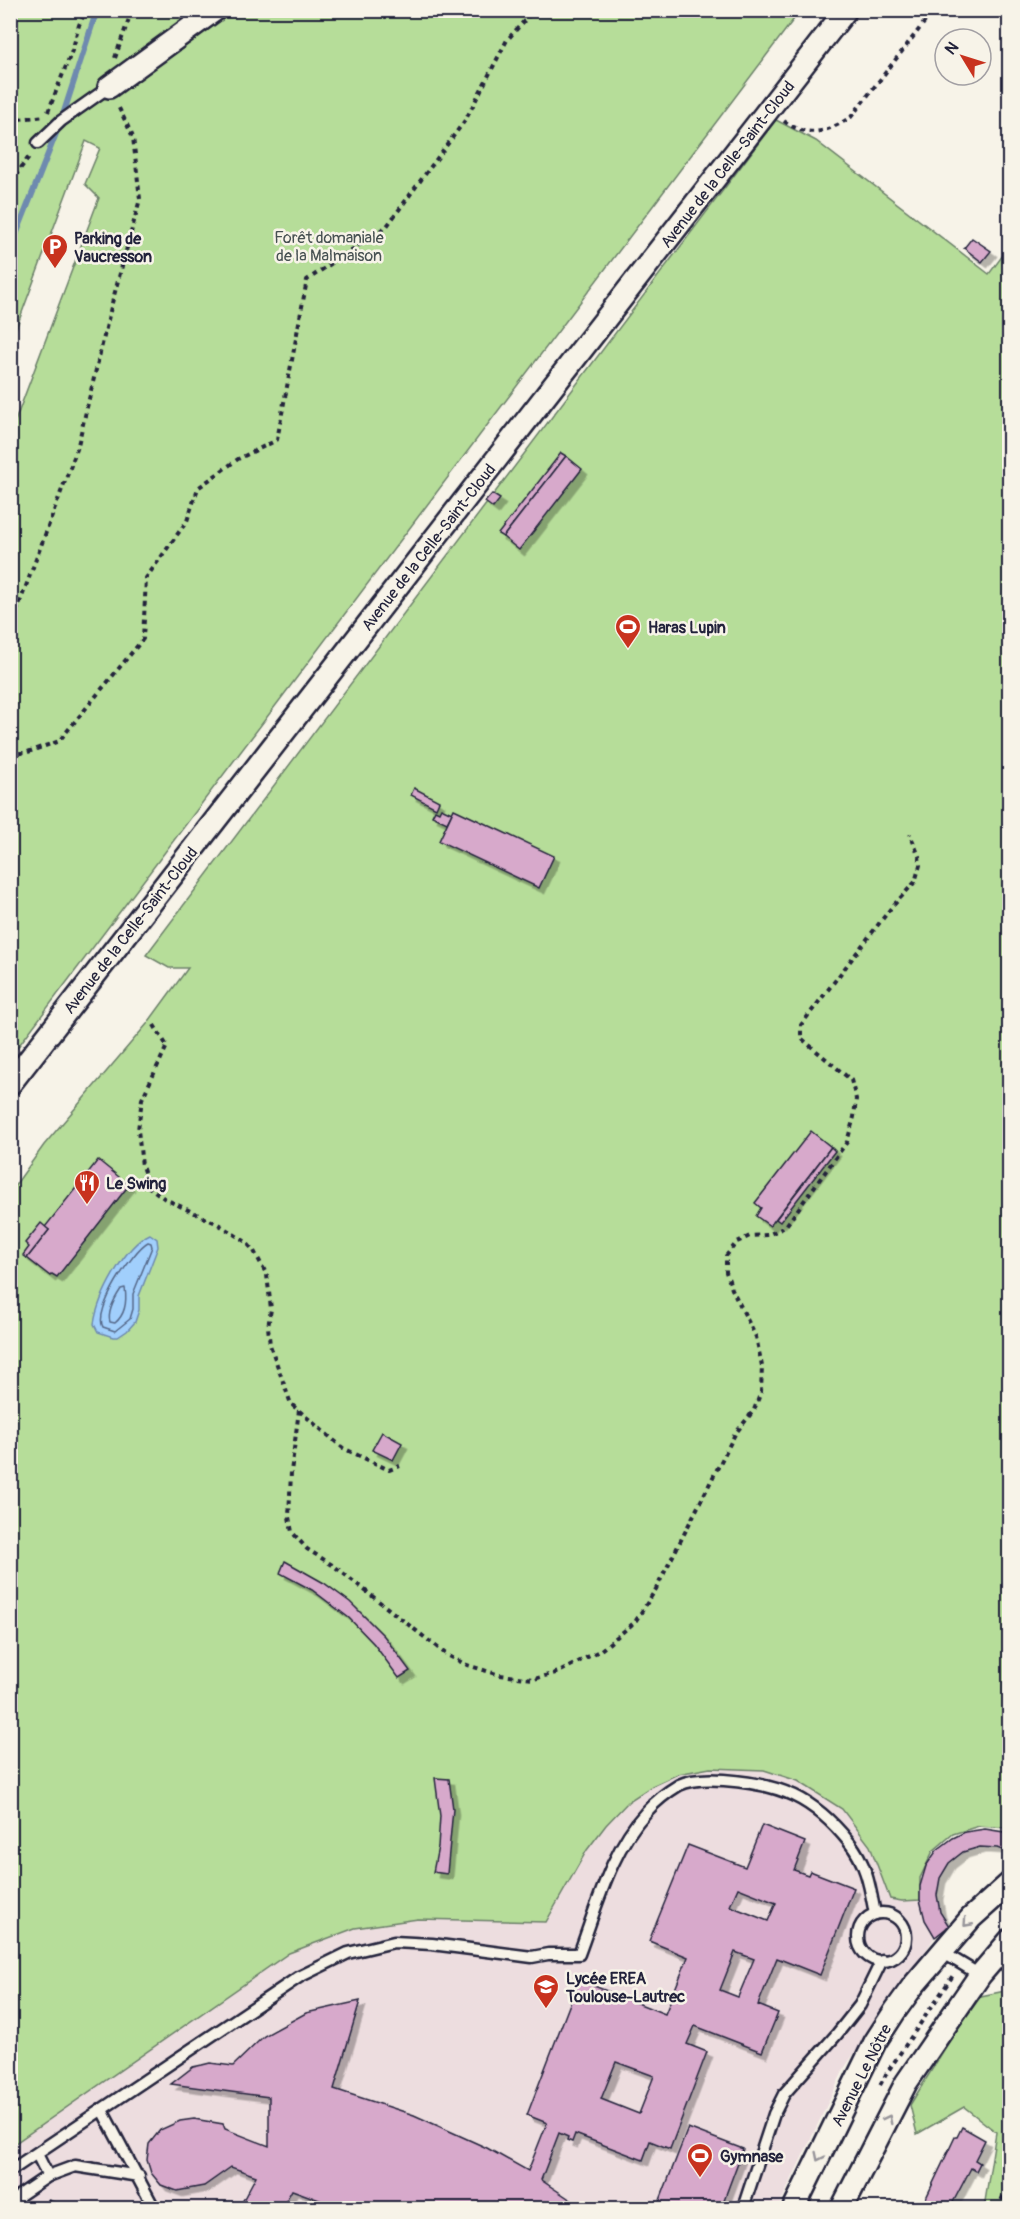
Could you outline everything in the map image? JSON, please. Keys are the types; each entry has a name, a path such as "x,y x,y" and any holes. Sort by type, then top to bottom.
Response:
{"street":[{"path":"109,87 215,10"},
{"name":"Avenue de la Celle-Saint-Cloud","path":"10,1084 846,10"},
{"name":"Avenue Le Nôtre","path":"794,2208 875,2042 907,1994 942,1952 971,1918 1010,1883"},
{"path":"842,2208 906,2083 980,1975 1010,1940"}],"lane":[{"path":"39,143 61,121 109,87"},
{"path":"10,2171 299,1977 348,1953 394,1942 432,1944 532,1957 548,1954 579,1954 620,1848 647,1810 680,1785 710,1779 758,1783 784,1791 812,1806 851,1844 867,1874 875,1914"},
{"path":"883,1913 898,1919 906,1933 906,1941 897,1955 890,1959 882,1960 868,1956 860,1944 859,1936 863,1923 875,1914 883,1913"},
{"path":"942,1952 980,1975"},
{"path":"743,2208 774,2114 784,2094 860,2005 882,1960"},
{"path":"102,2110 154,2208"},
{"path":"37,2154 48,2176"},
{"path":"13,2208 20,2195 48,2176 75,2166 139,2176"}],"path":[{"path":"10,183 39,143 86,10"},
{"path":"10,629 77,449 140,199 133,137 109,87 111,68 132,10"},
{"path":"10,753 25,753 59,741 143,639 146,578 187,521 198,488 238,459 277,440 307,280 387,226 466,120 507,40 534,10"},
{"path":"769,110 789,124 806,131 818,133 837,126 851,117 934,10"},
{"path":"10,109 17,120"},
{"path":"10,120 47,116"},
{"path":"299,1410 291,1472 289,1516 292,1532 307,1549 334,1566 447,1655 467,1665 500,1675 534,1679 559,1672 601,1650 635,1622 656,1590 735,1434 754,1410 761,1392 762,1366 756,1337 732,1289 726,1272 726,1256 737,1242 750,1236 768,1235 785,1227 847,1142 856,1099 851,1080 801,1038 801,1025 891,908 915,882 920,865 919,856 910,834"},
{"path":"154,1024 167,1046 142,1099 138,1130 142,1166 149,1187 165,1199 218,1224 246,1242 254,1251 267,1275 271,1309 268,1327 270,1345 291,1404 343,1448 389,1470 400,1466"},
{"path":"997,2208 1010,2184"}],"shaded area":[{"name":"Lycée EREA Toulouse-Lautrec","path":"710,1768 764,1770 798,1781 842,1809 870,1845 890,1899 920,1900 925,1920 935,1937 845,2067 778,2208 11,2208 10,2146 289,1953 355,1928 418,1919 546,1922 587,1850 606,1825 629,1801 652,1786 678,1774"}],"green space":[{"name":"Forêt domaniale de la Malmaison","path":"11,11 800,11 11,1056 11,432 99,198 85,184 100,148 86,141 11,342"},
{"path":"776,120 816,141 989,274 1009,247 1009,1829 979,1826 953,1834 933,1851 920,1878 920,1900 902,1901 890,1899 870,1846 842,1809 798,1781 764,1770 710,1768 678,1774 652,1786 629,1801 606,1825 587,1850 546,1922 418,1919 355,1928 289,1953 11,2146 11,1191 44,1145 147,1024 188,968 169,968 146,955"},
{"path":"1009,1987 1009,2208 984,2208 996,2132 964,2107 917,2134 910,2105 955,2032 981,1996 1005,1991"}],"water":[{"path":"150,1234 157,1239 158,1247 139,1296 139,1310 135,1322 118,1337 98,1332 94,1324 96,1313 114,1273 131,1249"}],"building":[{"path":"972,238 991,251 982,262 964,248"},
{"path":"561,453 566,456 503,537 498,534"},
{"path":"566,456 582,469 519,550 503,537"},
{"path":"492,494 500,499 493,508 485,502"},
{"path":"414,788 439,801 436,808 411,795"},
{"path":"441,808 452,813 447,823 432,816 435,810 439,812"},
{"path":"454,809 554,856 539,888 439,841"},
{"path":"811,1131 831,1147 770,1226 756,1216 761,1208 755,1203"},
{"path":"831,1147 835,1151 780,1222 776,1219"},
{"name":"Le Swing","path":"98,1160 129,1185 57,1277 52,1274 50,1276 27,1258 49,1230 45,1227"},
{"path":"41,1223 49,1230 27,1258 23,1255 29,1247 25,1243"},
{"path":"382,1432 402,1443 393,1460 372,1450"},
{"path":"285,1561 324,1583 350,1602 384,1636 410,1671 399,1678 374,1644 349,1618 312,1590 280,1573"},
{"path":"435,1778 449,1779 453,1809 447,1874 433,1872 438,1847 440,1816"},
{"path":"762,1825 805,1842 794,1870 808,1875 810,1871 854,1888 820,1975 777,1958 758,2005 778,2013 762,2052 695,2026 687,2044 707,2052 670,2149 650,2141 643,2160 575,2134 572,2142 567,2140 568,2137 559,2133 541,2180 583,2208 341,2208 292,2190 282,2208 239,2208 256,2176 231,2167 204,2186 177,2191 161,2185 151,2173 147,2160 149,2144 160,2130 180,2121 194,2119 223,2124 225,2129 269,2146 269,2097 171,2084 193,2067 210,2063 233,2066 264,2036 306,2013 360,2001 334,2089 414,2115 487,2148 528,2171 547,2123 527,2115 579,1980 665,2014 688,1957 649,1941 688,1845 745,1867","holes":["738,1888 776,1903 768,1921 730,1906","735,1952 754,1959 738,1997 720,1990","616,2062 654,2076 639,2114 601,2099"]},
{"path":"985,1829 1010,1833 1010,1853 997,1848 980,1847 963,1852 949,1863 940,1878 937,1895 940,1912 949,1926 935,1937 925,1920 920,1900 920,1886 926,1866 937,1850 953,1838 965,1832"},
{"path":"962,2127 985,2140 975,2160 980,2163 976,2171 971,2168 950,2208 917,2208 921,2201 925,2200"},
{"name":"Gymnase","path":"688,2128 743,2149 721,2208 657,2208"},
{"path":"48,2200 70,2208 45,2208"}],"waterway":[{"path":"10,250 61,121 98,10"}],"place":[{"name":"Parking de Vaucresson","path":"55,270"},
{"name":"Haras Lupin","path":"628,650"},
{"name":"Le Swing","path":"87,1206"},
{"name":"Lycée EREA Toulouse-Lautrec","path":"546,2010"},
{"name":"Gymnase","path":"700,2179"}]}
